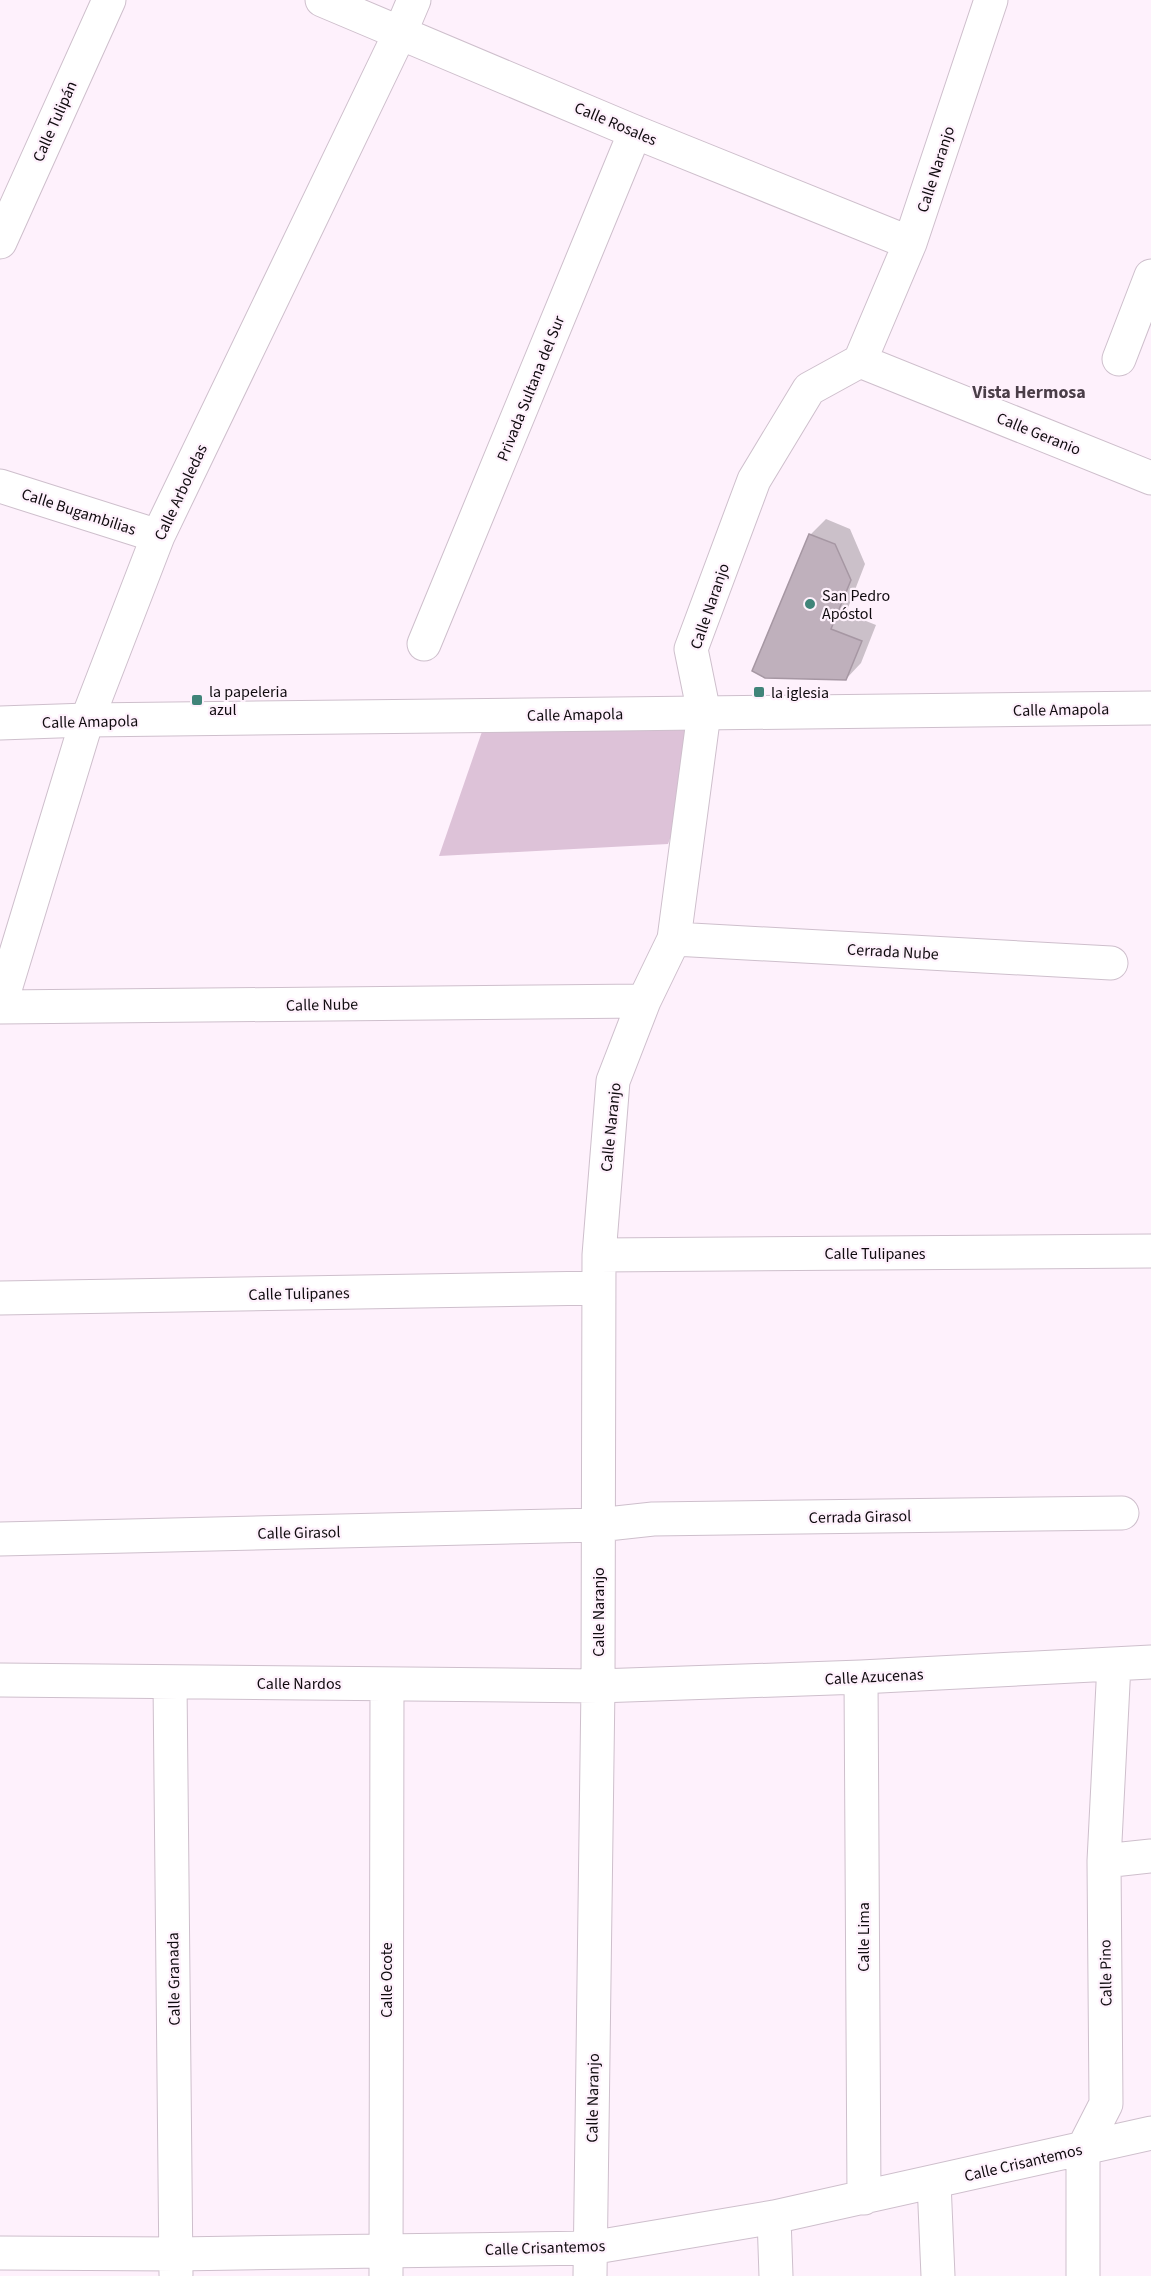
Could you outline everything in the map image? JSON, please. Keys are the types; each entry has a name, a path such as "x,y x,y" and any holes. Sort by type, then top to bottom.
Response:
{"street":[{"name":"Calle Tulipán","path":"0,242 109,0"},
{"name":"Calle Rosales","path":"322,0 635,132 910,243"},
{"name":"Calle Arboledas","path":"0,1007 87,720 158,536 414,0"},
{"name":"Calle Naranjo","path":"590,2262 598,1686 598,1288 613,1081 644,1001 674,939 704,713 691,649 754,480 809,389 860,361 910,243 991,0"},
{"name":"Privada Sultana del Sur","path":"424,644 635,132"},
{"path":"1119,359 1151,276"},
{"name":"Calle Geranio","path":"860,361 1151,478"},
{"name":"Calle Bugambilias","path":"0,486 158,536"},
{"name":"Calle Amapola","path":"0,723 87,720 1151,708"},
{"name":"Cerrada Nube","path":"674,939 1111,963"},
{"name":"Calle Nube","path":"0,1007 644,1001"},
{"name":"Calle Tulipanes","path":"599,1255 1151,1251"},
{"name":"Calle Tulipanes","path":"0,1298 598,1288"},
{"name":"Cerrada Girasol","path":"598,1525 653,1519 1122,1513"},
{"name":"Calle Girasol","path":"0,1539 598,1525"},
{"name":"Calle Azucenas","path":"598,1686 861,1677 1151,1662"},
{"name":"Calle Pino","path":"1083,2276 1083,2149 1106,2104 1104,1861 1114,1664"},
{"name":"Calle Lima","path":"861,1677 864,2198"},
{"name":"Calle Nardos","path":"0,1680 598,1686"},
{"name":"Calle Granada","path":"170,1682 176,2265"},
{"name":"Calle Ocote","path":"386,2263 387,1684"},
{"path":"1104,1861 1151,1856"},
{"name":"Calle Crisantemos","path":"0,2253 176,2265 590,2262 774,2217 1151,2133"},
{"path":"934,2182 938,2276"},
{"path":"774,2217 776,2276"}],"shaded area":[{"path":"716,718 668,844 439,856 486,720"}],"building":[{"name":"San Pedro Apóstol","path":"809,534 835,544 851,580 831,629 862,641 846,680 765,678 752,671"}],"place":[{"name":"San Pedro Apóstol","path":"810,604"},
{"name":"la iglesia","path":"759,692"},
{"name":"la papeleria azul","path":"197,700"}],"district":[{"name":"Vista Hermosa","path":"1029,392"}]}
